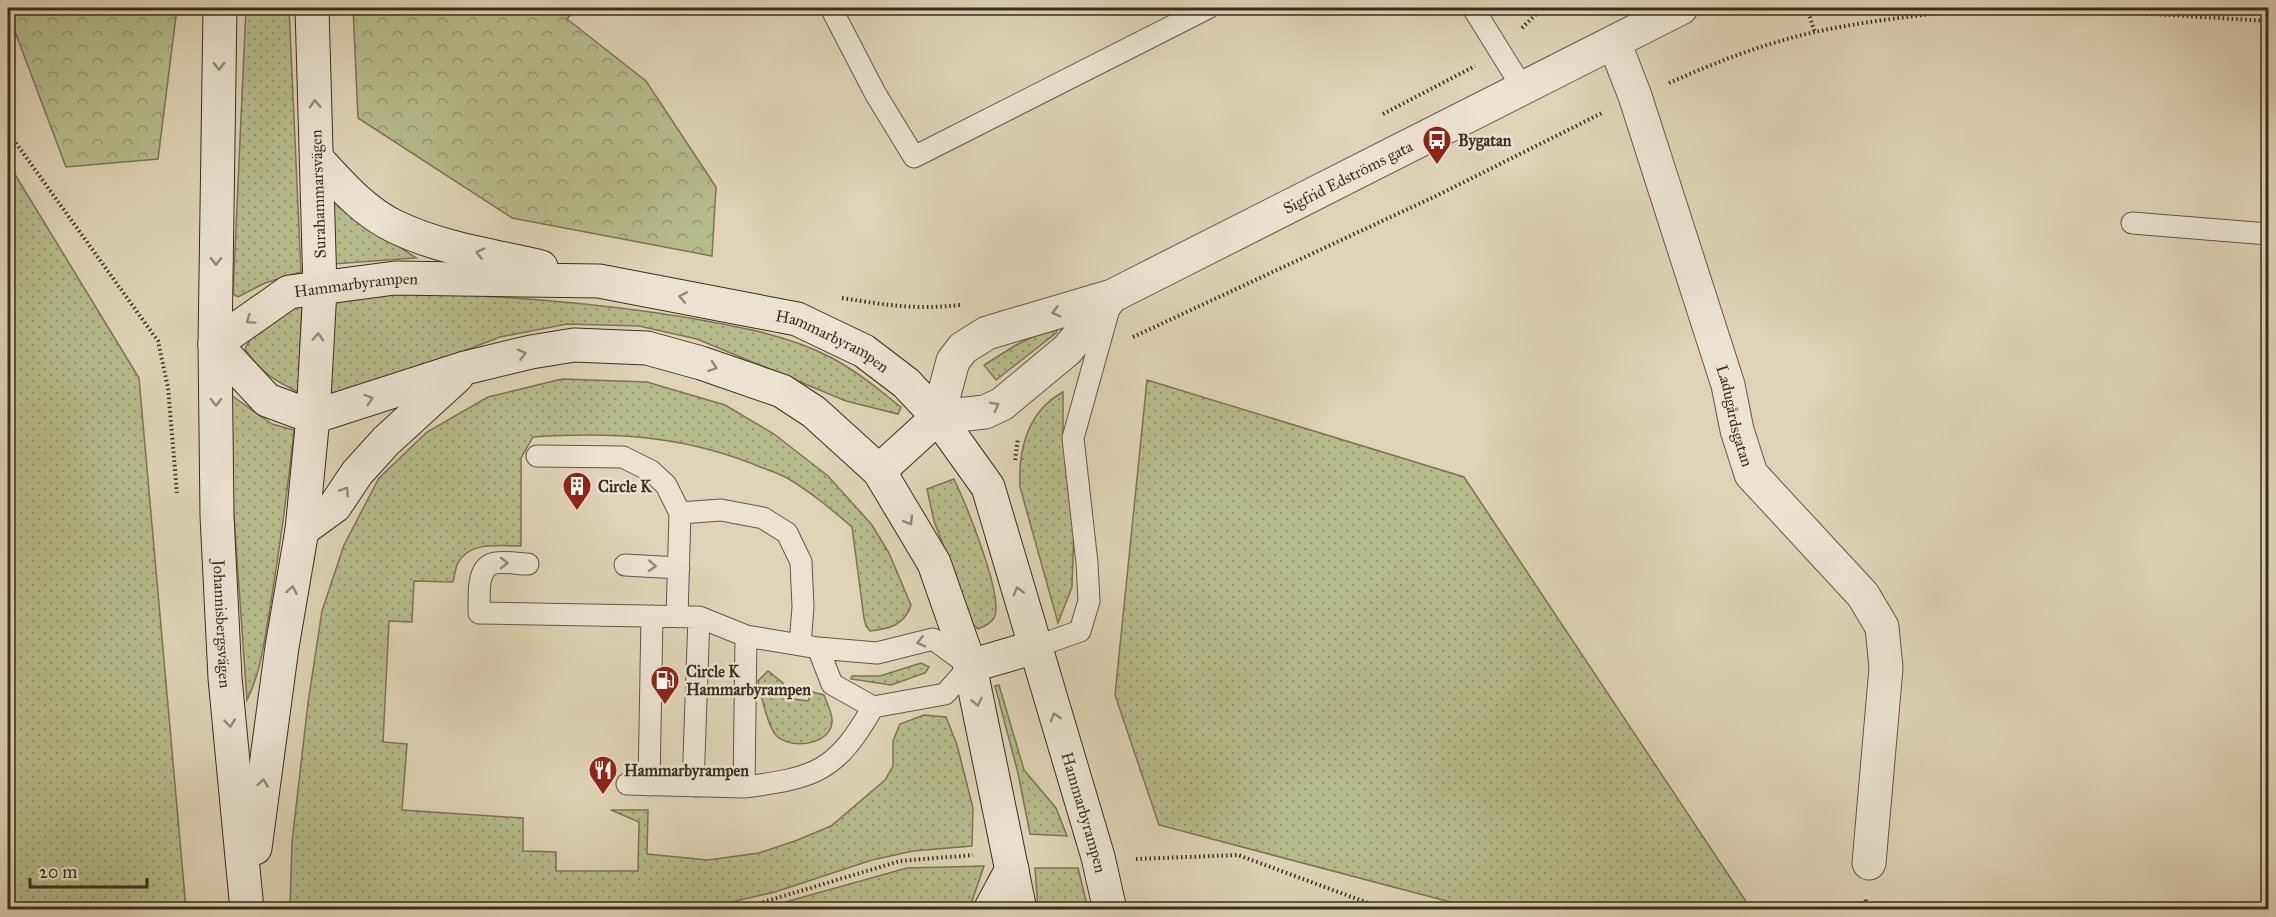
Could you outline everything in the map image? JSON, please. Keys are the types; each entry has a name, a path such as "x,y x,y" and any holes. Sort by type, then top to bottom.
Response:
{"main road":[{"path":"220,8 215,344 267,399 313,417 465,368 531,352 574,345 647,348 701,363 782,391 814,412 879,471 934,563 970,666 1020,909"},
{"name":"Surahammarsvägen","path":"312,8 320,289 313,417"},
{"name":"Sigfrid Edströms gata","path":"1112,296 1067,350 1002,404 985,411 938,417 953,361 963,348 987,333 1112,296 1681,8"},
{"name":"Ladugårdsgatan","path":"1614,42 1635,96 1728,385 1737,430 1751,474 1863,595 1882,627 1886,668 1869,863"},
{"path":"317,159 350,194 394,227 461,248 599,281"},
{"name":"Hammarbyrampen","path":"215,344 289,292 395,279 599,281 797,319 864,351 906,383 938,417 988,487 1098,857 1110,909"},
{"name":"Johannisbergsvägen","path":"215,344 217,516 225,678 247,906"},
{"path":"302,530 335,506 357,473 386,441 465,368"},
{"name":"Johannisbergsvägen","path":"247,906 282,647 302,530 313,417"},
{"path":"879,471 938,417"},
{"path":"970,666 1035,647"},
{"path":"1098,857 1121,896 1132,909"},
{"path":"990,909 1012,869"}],"lane":[{"path":"831,8 875,93 914,157 1180,14 1208,8"},
{"path":"1473,8 1522,87"},
{"path":"2132,223 2268,234"},
{"path":"1035,647 1080,631 1089,601 1073,438 1112,296"},
{"path":"537,456 623,457 651,471 666,485 680,513 677,617"},
{"path":"528,564 494,563 484,570 480,582 479,613 699,617 746,636 809,646 877,653 933,639 970,666 945,694 873,708 832,684 809,646 803,608 801,562 787,533 763,518 721,510 680,513"},
{"path":"625,565 679,568"},
{"path":"649,785 652,616"},
{"path":"693,786 699,617"},
{"path":"744,787 746,636"},
{"path":"627,784 744,787 787,782 816,772 833,761 849,746 873,708"}],"path":[{"path":"1532,8 1535,13"},
{"path":"1374,119 1501,52 1542,8"},
{"path":"1807,8 1815,33"},
{"path":"1094,361 1141,332 1428,199 1635,96 1733,56 1782,40 1815,33 1978,8"},
{"path":"2052,8 2268,20 2267,8"},
{"path":"8,132 158,341 168,388 178,504"},
{"path":"831,296 901,308 934,308 969,303"},
{"path":"1014,467 1018,435"},
{"path":"2009,909 2078,906 2129,909"}],"green space":[{"path":"8,8 177,8 158,159 66,167"},
{"path":"246,8 289,8 301,272 265,283 238,297 233,294"},
{"path":"353,8 576,8 567,19 646,81 716,187 712,256 512,218 358,118"},
{"path":"8,163 139,378 186,909 8,909"},
{"path":"332,201 416,258 333,264"},
{"path":"403,292 511,298 618,308 690,318 762,332 796,342 840,362 901,407 898,414 846,401 697,339 639,326 567,324 500,337 383,382 330,395 334,297"},
{"path":"302,305 298,392 268,375 245,349 249,341 262,328"},
{"path":"1053,327 1058,327 1056,333 996,380 984,365 1016,345"},
{"path":"562,379 647,382 725,405 774,434 828,476 872,525 889,553 911,605 905,617 895,625 870,631 864,618 852,527 813,495 779,474 726,454 672,441 590,435 533,437 521,458 521,546 486,546 470,551 458,563 453,582 414,581 412,622 389,621 383,742 407,744 402,810 523,818 523,851 556,852 556,871 638,871 639,822 611,810 648,810 647,854 708,860 759,853 831,826 885,780 893,766 893,741 900,724 924,715 946,717 957,745 973,808 972,846 913,851 872,860 775,892 701,909 290,909 292,842 308,703 322,611 344,545 379,478 427,432 488,397"},
{"path":"1147,380 1464,477 1751,909 1506,910 1469,907 1159,825 1115,695"},
{"path":"1063,392 1063,434 1074,527 1072,587 1058,623 1020,487 1020,473 1023,445 1033,420 1051,400"},
{"path":"228,393 272,424 294,430 281,538 265,640 260,665 247,700 230,461"},
{"path":"954,479 982,550 994,591 996,607 994,618 978,629 973,624 934,521 927,489"},
{"path":"921,663 929,667 925,673 891,685 851,679 852,676 880,676"},
{"path":"768,671 783,683 787,698 808,701 812,692 824,695 830,708 832,722 830,730 824,736 816,741 796,744 779,738 768,720 758,681"},
{"path":"999,685 1024,770 1056,808 1067,836 1030,834 1018,773 995,686"},
{"path":"984,866 972,901 965,909 760,909 907,868"},
{"path":"1035,868 1078,868 1088,909 1038,909"}],"place":[{"name":"Bygatan","path":"1437,166"},
{"name":"Circle K","path":"577,512"},
{"name":"Circle K Hammarbyrampen","path":"665,706"},
{"name":"Hammarbyrampen","path":"603,796"}]}
